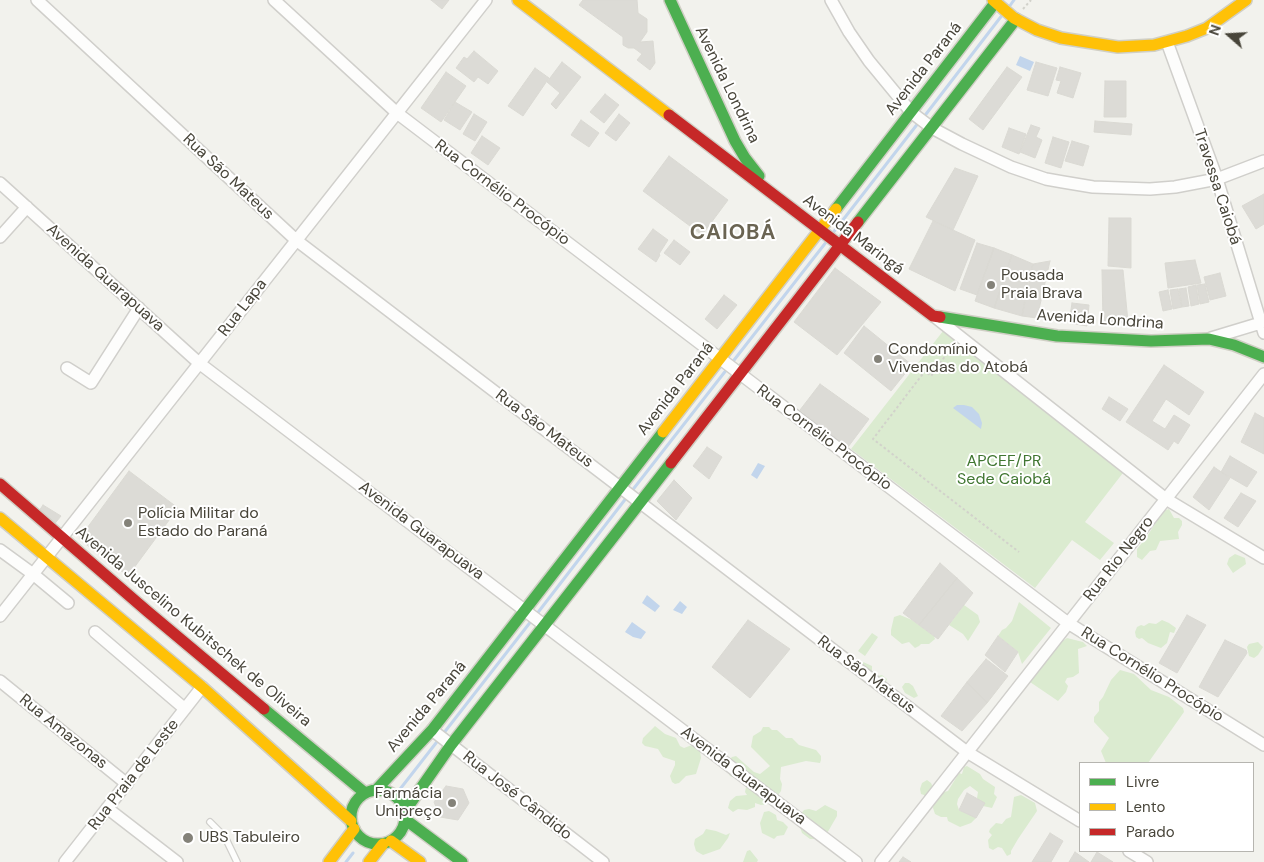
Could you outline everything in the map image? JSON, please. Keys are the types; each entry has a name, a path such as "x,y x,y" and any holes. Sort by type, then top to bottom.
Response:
{"street":[{"name":"Rua São Mateus","path":"37,0 296,240 967,752 1079,820"},
{"name":"Rua Cornélio Procópio","path":"274,0 397,113 1068,623 1264,745"},
{"name":"Rua Lapa","path":"0,616 486,0"},
{"name":"Avenida Maringá","path":"518,0 933,316 1166,498 1264,558"},
{"name":"Avenida Londrina","path":"670,0 735,141 758,175 782,201"},
{"path":"831,0 848,32 869,61 912,113 962,144 1011,167 1046,179 1063,182 1101,187 1150,189 1175,187 1216,179 1264,161"},
{"path":"995,2 1015,19 1037,30 1062,38 1096,45 1118,47 1154,45 1207,28 1246,0"},
{"name":"Avenida Paraná","path":"376,789 432,730 526,612 912,113 995,2"},
{"path":"405,815 451,744 637,500 840,246 1015,19"},
{"name":"Travessa Caiobá","path":"1167,42 1216,179 1263,326"},
{"path":"717,152 728,151 735,141"},
{"name":"Avenida Guarapuava","path":"0,183 199,363 856,862"},
{"path":"0,237 27,208"},
{"path":"68,368 90,383 138,308"},
{"name":"Avenida Londrina","path":"933,316 1057,336 1151,341 1209,339 1263,326"},
{"path":"1209,339 1234,345 1264,356"},
{"name":"Rua Rio Negro","path":"881,862 1264,374"},
{"name":"Avenida Juscelino Kubitschek de Oliveira","path":"0,484 147,611 365,793"},
{"path":"0,518 202,688 352,825 358,836 366,842 374,844 387,842 420,862"},
{"path":"0,550 68,603"},
{"path":"95,632 185,709"},
{"name":"Rua Amazonas","path":"0,681 127,784"},
{"name":"Rua Praia de Leste","path":"65,862 202,688"},
{"name":"Rua José Cândido","path":"432,730 603,862"},
{"path":"329,862 352,825 354,805 370,790 383,790 395,795 403,805 405,815 403,828 398,836 387,842 369,862"},
{"path":"107,808 177,862"},
{"path":"405,815 462,862"},
{"path":"1131,852 1147,862"}],"lane":[{"path":"210,822 225,837 236,862"}],"path":[{"path":"959,337 931,376 925,371 873,439 1019,552"}],"green space":[{"name":"APCEF/PR Sede Caiobá","path":"943,331 1126,469 1085,522 1114,543 1100,560 1072,540 1035,588 851,449"},
{"path":"1169,509 1174,518 1179,518 1182,521 1178,532 1179,539 1160,541 1156,550 1150,551 1142,560 1137,557 1137,549 1163,511"},
{"path":"1235,554 1245,558 1246,564 1233,573 1227,564 1229,558"},
{"path":"1019,602 1051,628 1022,664 1018,652 998,636 1012,621"},
{"path":"964,605 978,615 980,622 968,641 963,634 949,625"},
{"path":"900,615 912,620 934,636 935,639 929,644 921,644 915,648 909,642 902,644 891,635 894,617"},
{"path":"1162,620 1176,628 1174,633 1170,632 1167,643 1161,648 1148,643 1142,638 1136,637 1137,627 1149,623 1156,624"},
{"path":"872,633 878,637 865,656 858,651"},
{"path":"1067,638 1083,642 1087,646 1078,649 1079,673 1067,678 1065,682 1068,686 1066,692 1058,701 1030,682 1061,642"},
{"path":"1258,642 1263,647 1258,655 1254,658 1249,656 1247,647 1249,644"},
{"path":"861,661 872,666 872,674 882,675 887,679 886,682 883,684 874,681 865,683 854,672 856,664"},
{"path":"1120,670 1134,674 1151,690 1169,697 1183,708 1184,712 1149,762 1106,762 1101,751 1109,738 1094,722 1094,717 1099,711 1099,702 1111,680"},
{"path":"905,683 913,686 918,696 914,698 905,693 902,687"},
{"path":"655,726 665,734 676,738 680,746 684,748 692,745 700,751 701,758 696,774 686,776 679,783 675,784 672,782 670,776 675,761 663,757 658,749 645,746 642,743 643,738"},
{"path":"763,727 777,730 786,738 792,738 799,745 816,750 821,756 820,763 806,761 781,767 781,791 776,798 769,804 761,805 755,803 755,807 747,810 738,809 733,812 728,808 730,801 736,796 747,795 745,792 746,787 742,781 730,776 727,771 728,761 736,756 754,772 760,774 770,766 751,747 753,736 761,731"},
{"path":"967,766 995,787 994,794 997,797 992,808 979,803 977,798 978,792 970,786 964,790 958,799 959,810 969,812 976,818 971,823 960,827 948,821 947,817 935,814 933,808 934,801 926,800 924,795 921,794 920,789 922,783 927,780 931,783 934,789 935,801 944,792 948,791 959,773 962,774 964,767"},
{"path":"1021,795 1035,803 1037,811 1018,839 1011,854 1007,856 1002,848 998,847 993,850 989,848 988,840 992,835 989,832 996,823 1002,824 1011,817 1014,797"},
{"path":"825,805 837,811 837,816 826,835 810,839 802,833 797,818 804,810 816,811"},
{"path":"769,811 776,815 777,820 783,822 788,827 784,835 777,836 774,839 762,833 760,823 764,812"},
{"path":"706,829 726,835 730,833 720,849 703,855 696,851 694,844 695,839 703,834"},
{"path":"750,850 758,860 757,862 743,862 747,851"}],"water":[{"path":"1020,56 1034,62 1030,71 1016,65"},
{"path":"957,405 972,407 979,414 982,423 981,429 953,408"},
{"path":"758,463 765,466 757,479 751,475"},
{"path":"647,595 660,606 655,612 642,603"},
{"path":"680,601 687,607 682,614 673,610"},
{"path":"632,622 646,632 641,639 625,632"}],"building":[{"path":"431,0 449,0 442,9"},
{"path":"583,0 637,0 638,13 647,19 647,32 640,42 653,41 655,63 650,70 637,60 642,54 634,48 628,48 623,45 623,37 579,5"},
{"path":"474,51 498,71 488,84 478,77 474,82 456,68 464,57 467,59"},
{"path":"562,62 581,77 556,109 551,104 560,93 547,82"},
{"path":"1036,62 1057,68 1048,96 1027,90"},
{"path":"1007,67 1022,77 983,130 969,119"},
{"path":"1060,67 1081,73 1073,98 1057,93 1061,81 1056,80"},
{"path":"535,68 549,78 523,116 508,106"},
{"path":"446,72 466,86 441,122 421,108"},
{"path":"1105,81 1126,81 1126,117 1104,117"},
{"path":"605,94 619,105 604,123 590,112"},
{"path":"455,102 472,112 460,130 444,120"},
{"path":"474,114 487,122 475,141 463,134"},
{"path":"619,114 630,123 616,141 605,133"},
{"path":"581,120 599,133 589,147 571,135"},
{"path":"1095,121 1132,124 1131,135 1094,132"},
{"path":"1031,125 1040,128 1036,137 1042,140 1035,158 1020,152"},
{"path":"1009,128 1026,134 1019,154 1002,147"},
{"path":"482,136 500,148 488,165 471,153"},
{"path":"1053,137 1069,142 1061,168 1045,163"},
{"path":"1072,141 1089,146 1083,166 1065,161"},
{"path":"669,156 728,200 702,235 643,191"},
{"path":"955,168 978,176 953,230 926,217"},
{"path":"1264,194 1264,224 1256,229 1242,206"},
{"path":"1109,218 1131,218 1131,268 1108,266"},
{"path":"933,221 975,240 955,291 909,269"},
{"path":"653,229 668,240 656,262 638,249"},
{"path":"674,240 690,252 680,265 664,253"},
{"path":"977,243 994,248 977,295 960,289"},
{"name":"Pousada Praia Brava","path":"994,248 1012,255 994,308 975,301"},
{"name":"Pousada Praia Brava","path":"1012,255 1033,264 1028,283 1005,276"},
{"path":"1195,260 1201,283 1168,288 1165,263"},
{"path":"1050,261 1037,318 1022,316 1033,264"},
{"path":"835,268 881,302 837,355 794,322"},
{"path":"1102,270 1123,270 1128,322 1103,324"},
{"path":"1220,273 1226,296 1210,300 1204,277"},
{"path":"1005,276 1028,283 1022,316 994,308"},
{"path":"1205,284 1209,302 1200,304 1197,285"},
{"path":"1196,285 1199,304 1191,306 1188,287"},
{"path":"1186,288 1189,306 1182,307 1179,289"},
{"path":"1178,289 1182,307 1173,309 1170,290"},
{"path":"1168,290 1172,309 1163,311 1159,292"},
{"path":"724,295 737,305 717,329 705,319"},
{"path":"1072,303 1089,305 1087,326 1069,323"},
{"name":"Condomínio Vivendas do Atobá","path":"864,326 912,365 891,391 844,353"},
{"path":"1164,365 1204,392 1189,415 1166,399 1152,421 1165,429 1174,415 1190,425 1178,444 1174,441 1168,450 1126,422"},
{"path":"820,384 869,419 848,447 800,410"},
{"path":"1109,397 1128,409 1120,421 1102,409"},
{"path":"1255,413 1264,418 1264,454 1241,442"},
{"path":"707,447 722,457 709,479 693,466"},
{"path":"1230,456 1257,472 1247,487 1221,472"},
{"path":"1214,467 1230,478 1209,510 1193,497"},
{"name":"Polícia Militar do Estado do Paraná","path":"129,471 178,508 128,576 79,539"},
{"path":"674,480 692,498 676,520 657,501"},
{"path":"1241,493 1256,501 1238,527 1224,518"},
{"path":"43,505 61,516 52,527 37,514"},
{"path":"940,563 957,578 919,625 903,613"},
{"path":"957,578 973,593 938,639 919,625"},
{"path":"1187,615 1206,625 1177,673 1159,663"},
{"path":"748,620 790,649 750,698 712,667"},
{"path":"998,636 1018,652 1005,672 985,655"},
{"path":"1225,640 1246,650 1247,653 1218,697 1199,687"},
{"path":"986,659 1008,676 987,703 967,682"},
{"path":"967,682 987,703 962,731 941,716"},
{"name":"Farmácia Unipreço","path":"446,786 463,789 469,803 458,820 440,817 434,802"},
{"path":"967,793 985,803 976,818 959,810"},
{"path":"1050,833 1063,841 1051,862 1032,862"},
{"path":"1075,852 1089,862 1069,862"},
{"path":"1097,852 1113,862 1091,862"},
{"path":"903,857 911,862 899,862"}],"waterway":[{"path":"1009,7 1014,0"},
{"path":"923,118 1003,14"},
{"path":"832,234 919,122"},
{"path":"631,492 827,241"},
{"path":"536,615 627,497"},
{"path":"397,793 532,620"},
{"path":"346,862 353,853"}],"traffic: fast":[{"path":"670,0 735,141 759,176"},
{"path":"836,209 995,3"},
{"path":"858,222 1016,19"},
{"path":"940,317 1057,336 1151,341 1209,339 1234,345 1264,357"},
{"path":"377,789 432,730 663,432"},
{"path":"405,811 451,745 671,463"},
{"path":"264,709 365,793"},
{"path":"373,790 383,790 393,794 401,802 405,817 401,832 393,840 383,844 373,844 363,840 355,832 351,822 351,812 355,802 363,794 373,790"},
{"path":"406,820 462,862"}],"traffic: slow":[{"path":"518,0 669,115"},
{"path":"993,0 1014,18 1037,30 1061,38 1118,47 1154,45 1187,36 1207,28 1246,0"},
{"path":"663,432 836,209"},
{"path":"0,518 202,687 351,821"},
{"path":"329,862 354,829"},
{"path":"391,841 420,862"},
{"path":"369,862 383,844"}],"traffic: jam":[{"path":"669,115 933,316 940,317"},
{"path":"671,463 858,222"},
{"path":"0,484 264,709"}],"place":[{"name":"Pousada Praia Brava","path":"991,285"},
{"name":"Condomínio Vivendas do Atobá","path":"878,359"},
{"name":"Polícia Militar do Estado do Paraná","path":"128,523"},
{"name":"Farmácia Unipreço","path":"452,803"},
{"name":"UBS Tabuleiro","path":"188,838"}],"district":[{"name":"CAIOBÁ","path":"733,233"}]}
